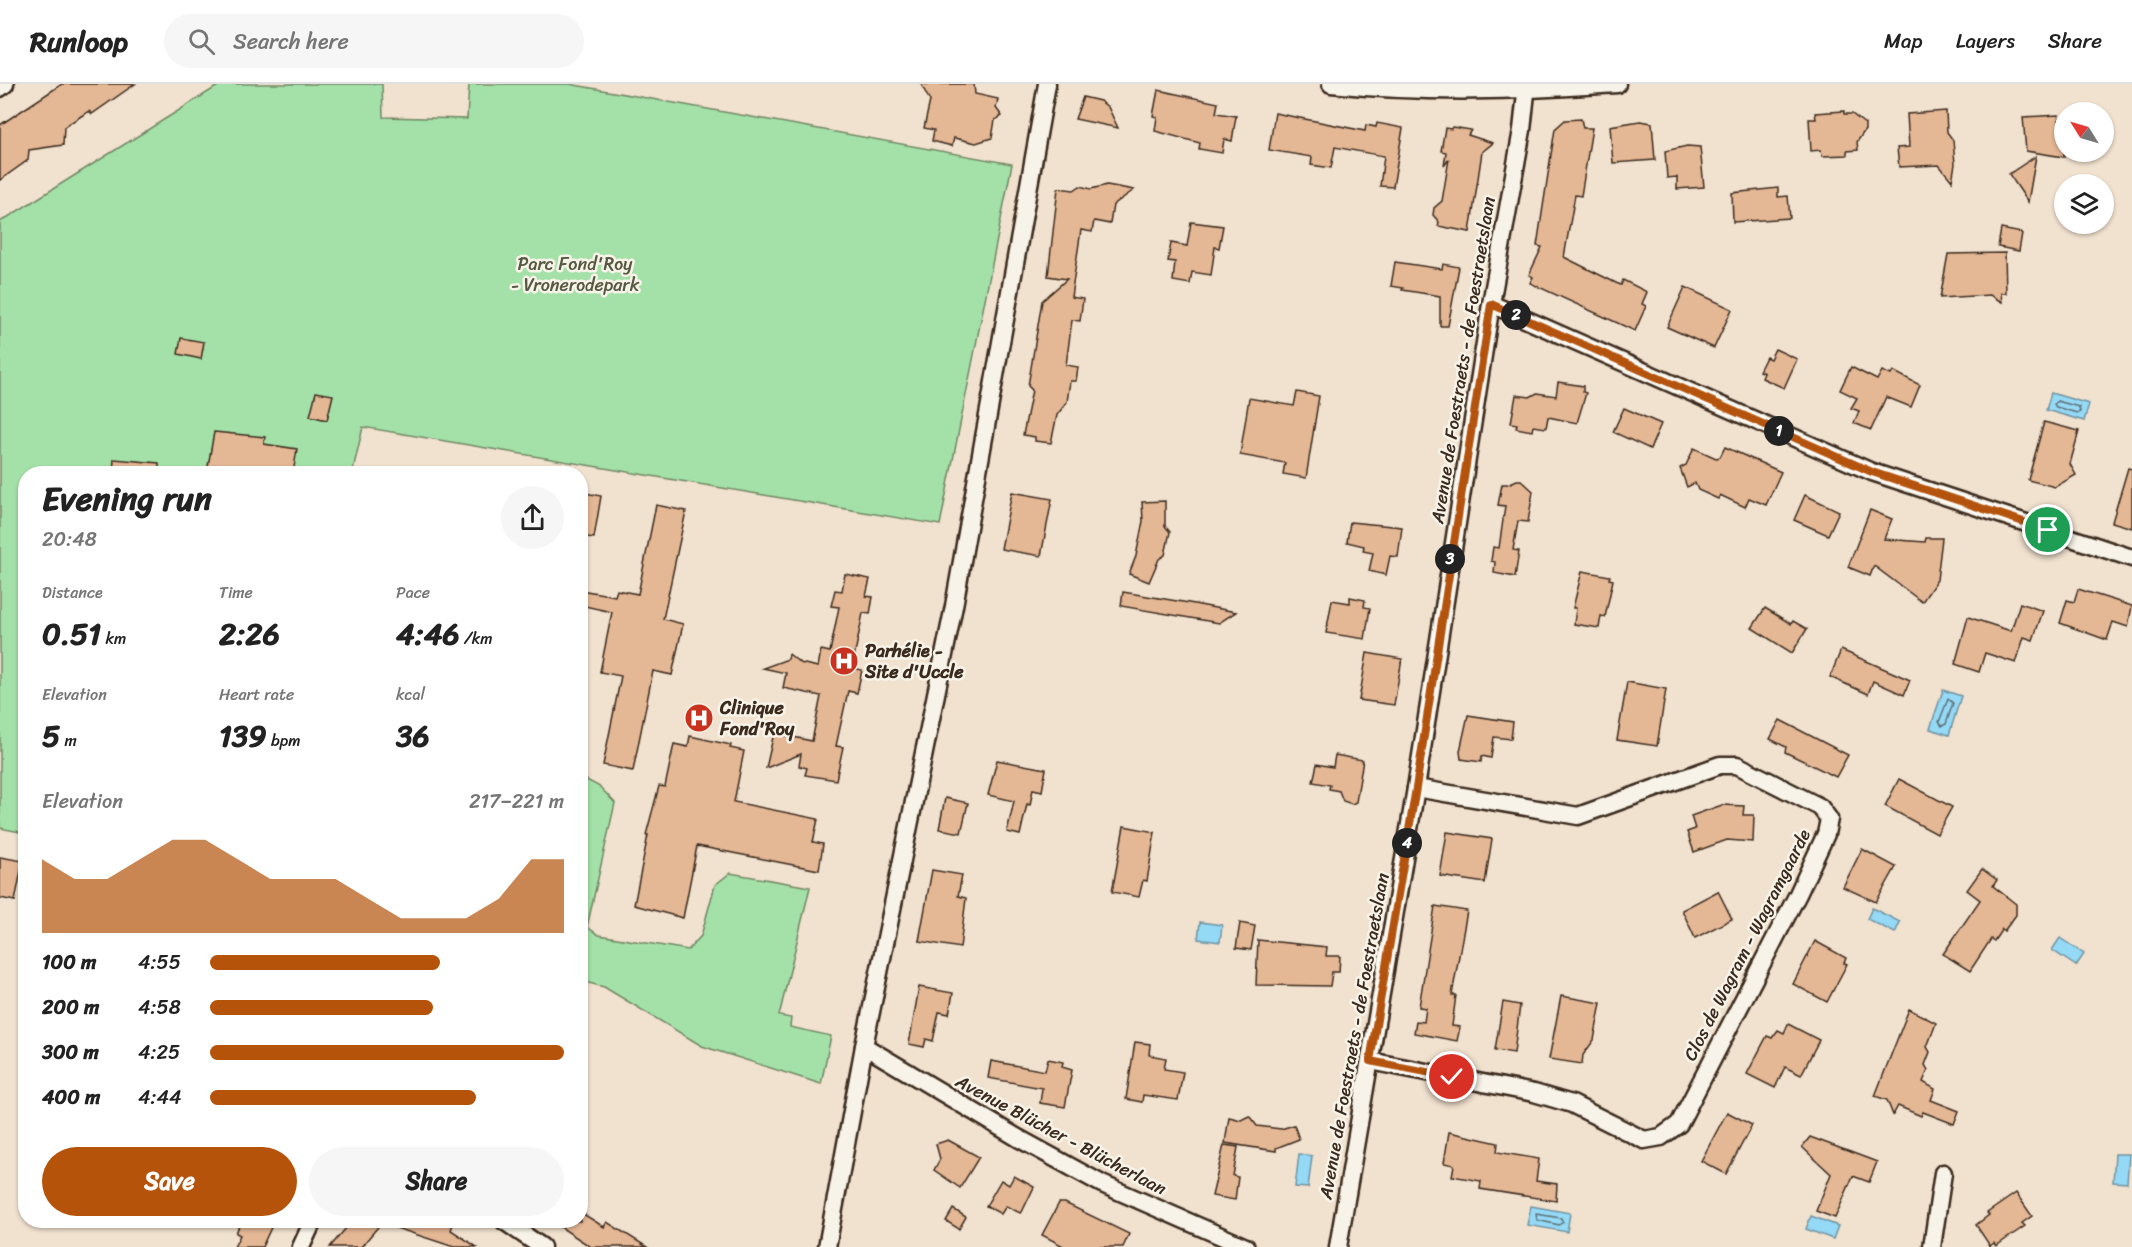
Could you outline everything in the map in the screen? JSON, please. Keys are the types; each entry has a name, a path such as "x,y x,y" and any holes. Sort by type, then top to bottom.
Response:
{"street":[{"path":"0,88 5,84"},
{"path":"826,1247 864,1046 954,606 1047,84"},
{"path":"1331,84 1434,92 1617,84"},
{"name":"Avenue de Foestraets - de Foestraetslaan","path":"1338,1247 1416,788 1527,87"},
{"path":"1491,304 1872,472 2132,558"},
{"name":"Clos de Wagram - Wagramgaarde","path":"1370,1061 1534,1093 1572,1104 1644,1140 1661,1137 1679,1124 1798,894 1826,834 1829,819 1820,807 1737,765 1720,765 1578,816 1416,788"},
{"name":"Avenue Blücher - Blücherlaan","path":"864,1046 1018,1138 1102,1184 1246,1247"},
{"path":"1932,1247 1943,1173"},
{"path":"301,1247 310,1228"},
{"path":"514,1228 542,1247"}],"green space":[{"name":"Parc Fond'Roy - Vronerodepark","path":"221,84 382,84 383,117 467,119 469,84 569,84 1012,164 940,525 363,427 354,466 18,466 18,832 0,828 0,222"},
{"path":"588,781 600,787 615,803 588,923"},
{"path":"730,873 810,887 779,1016 791,1018 790,1027 831,1036 821,1084 702,1046 604,987 588,983 588,928 599,935 688,950 701,936 715,885"}],"water":[{"path":"2051,393 2089,404 2084,421 2046,410"},
{"path":"1943,690 1961,696 1949,735 1930,729"},
{"path":"1872,908 1900,922 1895,933 1867,919"},
{"path":"1200,922 1222,925 1220,942 1198,939"},
{"path":"2060,938 2084,954 2076,966 2052,950"},
{"path":"1299,1154 1312,1156 1308,1188 1295,1187"},
{"path":"2115,1154 2129,1154 2127,1183 2113,1182"},
{"path":"1531,1206 1570,1213 1567,1232 1527,1225"},
{"path":"1811,1216 1838,1226 1833,1239 1806,1229"}],"building":[{"path":"62,84 135,84 92,114 89,111 64,127 63,145 29,150 28,160 0,180 0,125"},
{"path":"921,84 974,84 975,94 998,99 996,108 1002,116 995,120 992,138 976,143 954,138 952,146 932,141 934,130 924,128 930,101"},
{"path":"1158,90 1218,103 1216,113 1236,116 1232,141 1224,139 1222,153 1199,149 1200,143 1155,131 1157,117 1153,116"},
{"path":"1083,97 1100,101 1108,107 1118,128 1075,119"},
{"path":"1844,111 1844,114 1852,114 1865,124 1865,130 1857,142 1858,150 1847,151 1847,155 1822,156 1821,150 1811,151 1809,119 1816,119 1815,113"},
{"path":"1946,111 1947,132 1953,140 1955,164 1952,181 1939,165 1899,167 1897,148 1909,147 1907,114"},
{"path":"1275,113 1365,131 1366,125 1376,127 1377,123 1403,128 1393,187 1380,186 1384,156 1335,147 1331,168 1311,165 1312,157 1269,150"},
{"path":"2054,115 2054,155 2026,151 2023,117"},
{"path":"1581,119 1583,128 1592,128 1581,196 1575,195 1564,257 1616,283 1621,285 1623,280 1647,292 1642,304 1646,306 1635,331 1530,283 1533,277 1529,275 1542,247 1537,246 1555,129 1565,120"},
{"path":"1640,121 1652,123 1655,160 1613,163 1610,126"},
{"path":"1452,127 1471,130 1468,135 1493,143 1482,152 1470,232 1438,226 1439,222 1433,215 1434,208 1442,201 1449,159 1444,166 1446,152 1441,151 1445,128 1451,129"},
{"path":"1687,146 1700,147 1704,187 1677,189 1677,177 1667,178 1665,151"},
{"path":"2036,156 2028,202 2009,174"},
{"path":"1107,185 1134,190 1113,205 1110,224 1094,221 1092,232 1081,230 1071,297 1083,299 1080,321 1072,320 1066,365 1078,367 1076,381 1070,381 1067,402 1057,415 1051,443 1035,441 1035,437 1023,435 1032,390 1028,386 1042,301 1067,279 1048,276 1058,188 1074,190 1080,186 1091,189"},
{"path":"1778,188 1778,197 1788,196 1790,218 1733,222 1732,193"},
{"path":"1191,222 1223,226 1219,248 1215,247 1211,275 1192,272 1190,284 1173,281 1175,262 1168,261 1171,243 1187,246"},
{"path":"2001,229 2022,233 2019,251 1998,247"},
{"path":"2005,253 2006,293 2001,293 2002,302 1990,295 1940,298 1948,254"},
{"path":"1395,262 1442,269 1443,264 1459,267 1448,326 1440,326 1440,296 1391,286"},
{"path":"1685,287 1732,309 1714,348 1667,327"},
{"path":"181,338 204,342 201,359 178,354"},
{"path":"1775,349 1797,359 1784,388 1762,378 1764,373 1759,371 1766,357 1770,359"},
{"path":"1851,367 1877,380 1882,371 1891,375 1893,371 1920,385 1911,407 1886,397 1871,430 1854,423 1859,411 1851,408 1857,398 1840,390"},
{"path":"1558,382 1583,386 1583,392 1586,393 1577,423 1548,417 1546,428 1533,426 1532,431 1516,428 1517,424 1511,423 1516,395 1530,397 1537,393 1556,396"},
{"path":"316,392 333,395 327,420 310,416"},
{"path":"1297,392 1319,396 1306,478 1283,474 1285,463 1240,455 1249,398 1294,406"},
{"path":"1624,408 1661,424 1650,449 1613,432"},
{"path":"2044,422 2079,431 2070,464 2076,475 2055,487 2028,480"},
{"path":"214,432 265,437 264,444 297,449 294,466 208,466"},
{"path":"1725,447 1781,472 1766,505 1749,498 1745,507 1720,495 1718,499 1698,490 1695,483 1687,487 1680,468 1686,465 1694,448 1716,458 1720,457"},
{"path":"114,459 159,463 159,466 114,466"},
{"path":"2128,468 2132,469 2132,528 2112,522"},
{"path":"1521,480 1533,491 1528,522 1518,521 1513,550 1519,551 1515,577 1494,573 1495,562 1491,561 1493,547 1499,548 1505,506 1498,505 1502,484"},
{"path":"1012,492 1052,499 1041,556 1001,549"},
{"path":"588,494 601,496 594,538 588,537"},
{"path":"1805,495 1839,511 1828,535 1794,520"},
{"path":"1165,501 1165,526 1170,532 1165,555 1159,559 1149,582 1129,574 1136,556 1143,521 1142,502"},
{"path":"656,505 686,511 663,619 683,624 672,675 653,671 633,771 603,765 621,676 600,672 612,612 588,607 588,591 615,596 617,590 638,594"},
{"path":"1870,510 1892,519 1884,539 1925,542 1926,538 1942,538 1937,580 1922,602 1874,566 1870,576 1848,567"},
{"path":"1350,522 1402,527 1398,557 1390,556 1386,575 1369,571 1373,553 1363,551 1364,546 1347,542"},
{"path":"1582,571 1610,576 1609,579 1613,580 1605,617 1601,616 1599,628 1574,624 1576,608 1573,608"},
{"path":"845,574 870,579 866,596 873,597 870,614 863,613 852,668 862,670 857,693 848,691 836,746 843,747 836,780 805,775 807,768 799,766 801,754 766,768 774,733 812,741 821,696 783,688 786,673 763,668 788,659 789,654 800,663 818,667 821,650 830,652 839,607 831,606 835,590 842,591"},
{"path":"2078,589 2132,606 2128,627 2113,622 2107,640 2060,623 2067,600 2074,602"},
{"path":"1123,592 1236,612 1219,623 1121,606"},
{"path":"1350,597 1365,600 1364,607 1370,608 1365,639 1326,633 1332,600 1350,603"},
{"path":"2020,603 2043,611 2033,640 2024,637 2016,663 1985,653 1979,672 1955,664 1968,617 2011,631"},
{"path":"1765,608 1791,624 1793,621 1807,629 1792,653 1752,628"},
{"path":"1841,650 1910,680 1904,695 1873,681 1868,694 1830,677"},
{"path":"1367,653 1402,659 1394,705 1359,700"},
{"path":"1627,682 1666,689 1657,746 1617,740"},
{"path":"1468,715 1513,722 1511,739 1494,737 1491,758 1482,756 1481,762 1461,759 1460,751"},
{"path":"1780,720 1848,755 1836,777 1785,752 1786,747 1770,739"},
{"path":"690,736 731,745 730,748 744,751 734,802 818,819 813,842 823,844 819,870 697,846 683,918 634,905 648,835 646,835 659,786 665,787 674,744 688,747"},
{"path":"1335,755 1363,760 1356,802 1352,804 1343,801 1339,791 1329,789 1330,785 1313,782 1317,764 1333,767"},
{"path":"997,760 1046,769 1042,791 1033,789 1030,805 1027,804 1020,835 1007,832 1014,801 988,795"},
{"path":"1899,779 1952,807 1937,834 1885,806"},
{"path":"945,798 968,803 961,833 939,829"},
{"path":"1722,805 1744,806 1743,815 1754,815 1753,842 1727,840 1694,852 1687,832 1695,829 1691,816"},
{"path":"1124,826 1155,832 1147,881 1143,880 1139,897 1112,892"},
{"path":"1447,832 1492,839 1485,883 1440,876"},
{"path":"1862,849 1896,867 1876,902 1843,887"},
{"path":"0,857 18,860 18,886 15,901 0,898"},
{"path":"1982,869 1997,880 1993,886 2016,904 2016,915 1994,941 1991,939 1970,971 1943,954 1980,900 1967,890"},
{"path":"932,870 962,875 958,896 966,898 960,948 919,941"},
{"path":"1718,891 1732,919 1695,938 1682,910"},
{"path":"1435,906 1467,911 1452,995 1456,995 1452,1026 1460,1027 1457,1041 1414,1033 1416,1021 1424,1022 1426,1008 1419,1007"},
{"path":"1240,923 1255,926 1251,950 1236,948"},
{"path":"1258,940 1327,947 1326,956 1340,956 1339,972 1332,972 1330,986 1256,985"},
{"path":"1815,941 1846,958 1844,963 1847,964 1827,1002 1793,984"},
{"path":"919,987 953,993 949,1014 939,1012 933,1041 926,1039 924,1047 909,1044"},
{"path":"1561,996 1601,1003 1594,1040 1583,1055 1582,1064 1549,1059"},
{"path":"1503,1002 1520,1005 1514,1053 1495,1050"},
{"path":"1909,1009 1936,1023 1927,1047 1930,1052 1925,1065 1928,1070 1923,1082 1935,1089 1931,1100 1959,1111 1954,1124 1923,1112 1921,1116 1898,1106 1893,1115 1887,1100 1875,1096"},
{"path":"1788,1024 1819,1040 1801,1075 1785,1067 1775,1088 1747,1074 1767,1036 1772,1038 1778,1030 1784,1033"},
{"path":"1135,1042 1150,1044 1149,1055 1166,1058 1164,1069 1183,1072 1178,1100 1143,1095 1142,1102 1126,1099"},
{"path":"1048,1059 1063,1062 1062,1067 1072,1070 1065,1107 1040,1103 1042,1088 988,1078 991,1061 1045,1071"},
{"path":"1727,1112 1752,1125 1726,1174 1701,1161"},
{"path":"1249,1116 1257,1126 1281,1129 1294,1125 1299,1139 1276,1148 1276,1151 1225,1143 1229,1117 1241,1120"},
{"path":"1449,1132 1498,1143 1497,1152 1539,1159 1536,1181 1557,1184 1556,1201 1480,1189 1481,1181 1452,1176 1454,1165 1444,1163"},
{"path":"1810,1137 1877,1162 1869,1182 1853,1176 1835,1218 1816,1211 1831,1174 1802,1147"},
{"path":"948,1140 979,1157 960,1188 934,1170 940,1159 936,1144"},
{"path":"1224,1145 1238,1147 1233,1176 1238,1177 1235,1200 1212,1196"},
{"path":"1014,1176 1034,1187 1022,1212 1006,1206 1001,1214 986,1206 1001,1180 1009,1185"},
{"path":"2016,1193 2032,1216 2022,1223 2025,1226 1996,1246 1994,1243 1990,1246 1976,1225 1989,1215 1987,1213"},
{"path":"1059,1203 1065,1203 1129,1234 1123,1247 1065,1247 1042,1235"},
{"path":"953,1209 966,1217 959,1229 946,1221"},
{"path":"588,1217 604,1227 607,1222 647,1247 591,1247 562,1228 588,1228"},
{"path":"238,1228 271,1228 262,1247 234,1247 240,1235 236,1233"},
{"path":"346,1228 377,1228 361,1247 330,1247"},
{"path":"396,1228 452,1228 451,1230 477,1247 454,1247"}],"place":[{"name":"Parhélie - Site d'Uccle","path":"844,661"},
{"name":"Clinique Fond'Roy","path":"699,718"}],"route":[{"path":"1452,1077 1370,1061 1416,788 1491,304 1872,472 2048,530"}]}
